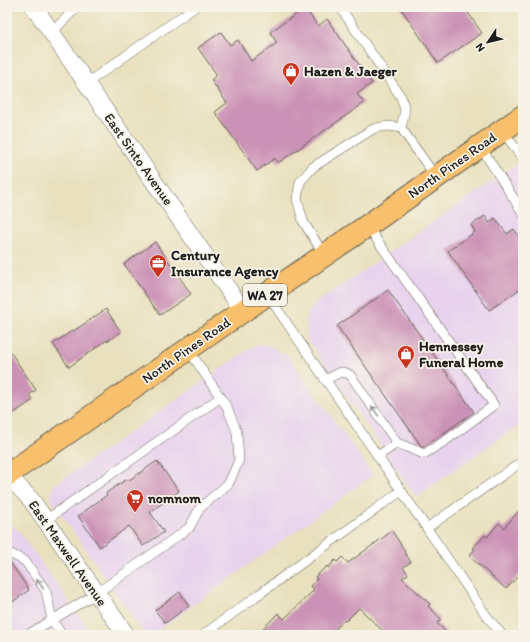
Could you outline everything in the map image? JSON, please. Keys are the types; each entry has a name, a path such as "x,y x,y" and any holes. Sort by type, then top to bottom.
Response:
{"main road":[{"name":"North Pines Road","path":"7,475 367,226 523,116"}],"street":[{"name":"East Sinto Avenue","path":"34,7 243,311"},
{"name":"East Maxwell Avenue","path":"7,475 32,501 126,635"}],"lane":[{"path":"52,32 77,7"},
{"path":"87,83 195,7"},
{"path":"340,7 401,97 405,110 401,128"},
{"path":"324,255 303,221 297,199 300,182 313,167 374,129 382,126 392,126 401,128 436,177"},
{"path":"502,130 523,159"},
{"path":"480,146 523,213"},
{"path":"325,380 341,372 347,372 397,443 424,454 448,439 494,405 367,226"},
{"path":"267,294 486,615 502,635"},
{"path":"27,635 97,593 189,528 200,508 229,483 240,460 237,432 227,407 188,349"},
{"path":"46,520 221,397"},
{"path":"378,456 397,443"},
{"path":"427,528 523,461"},
{"path":"204,635 401,490"},
{"path":"7,557 11,554 25,561 46,591 52,620 62,635"}],"shaded area":[{"path":"523,160 523,422 416,497 307,339 306,320 309,310 316,303"},
{"path":"265,344 276,349 282,355 286,353 373,475 152,635 145,635 52,501 51,493 53,486 252,347"},
{"path":"7,523 11,524 20,533 93,635 7,635"}],"building":[{"path":"400,7 464,7 482,33 438,63"},
{"name":"Hazen & Jaeger","path":"305,8 318,26 327,19 372,83 357,94 364,103 278,163 275,158 257,171 215,112 227,103 211,80 217,75 198,48 221,32 230,45 238,40 251,61 277,43 270,32"},
{"path":"485,216 489,223 495,218 507,234 514,229 523,242 523,287 489,310 448,251 475,232 471,225"},
{"path":"155,242 191,294 160,315 124,264"},
{"name":"Hennessey Funeral Home","path":"388,290 474,412 423,447 337,326"},
{"path":"106,309 121,332 69,367 53,344"},
{"path":"7,347 36,390 29,395 33,400 14,413 7,402"},
{"name":"nomnom","path":"157,461 179,491 150,512 164,532 143,546 129,526 100,547 78,516 107,495 106,493 127,479 128,481"},
{"path":"523,506 523,571 506,589 469,556 475,549 473,548 485,535 487,537 499,523 504,528"},
{"path":"392,531 411,562 403,567 408,574 402,578 430,604 428,606 441,619 437,623 449,635 387,635 359,608 329,635 257,635 278,613 284,619 314,590 311,586 317,579 315,577 327,566 328,568 335,560 337,562 342,557 348,563"},
{"path":"10,562 29,590 7,606 7,563"},
{"path":"180,592 189,606 165,623 155,610"}],"place":[{"name":"Hazen & Jaeger","path":"291,86"},
{"name":"Century Insurance Agency","path":"158,278"},
{"name":"Hennessey Funeral Home","path":"406,369"},
{"name":"nomnom","path":"135,513"}]}
